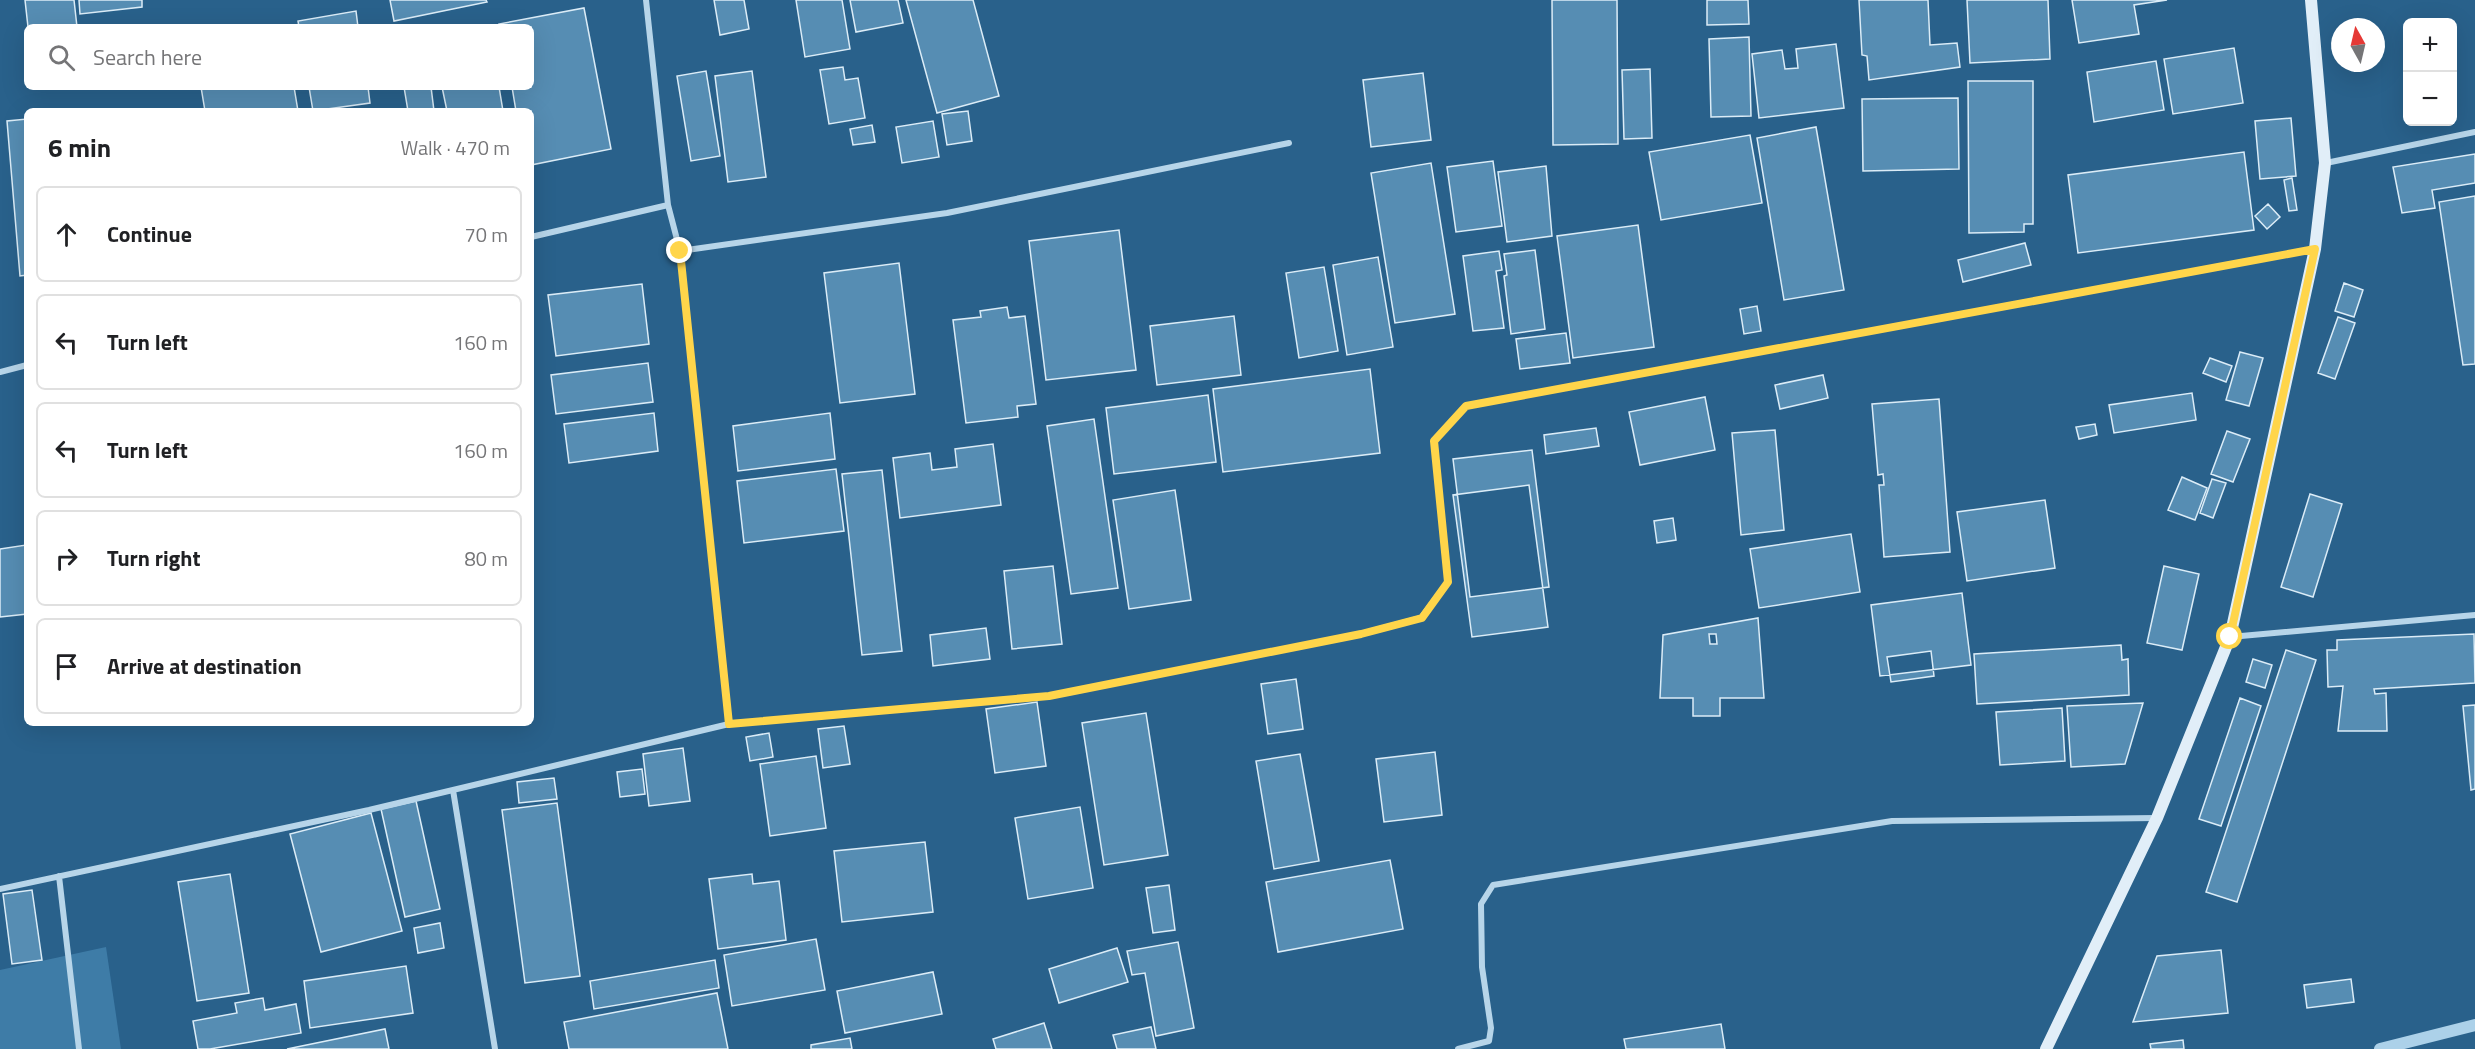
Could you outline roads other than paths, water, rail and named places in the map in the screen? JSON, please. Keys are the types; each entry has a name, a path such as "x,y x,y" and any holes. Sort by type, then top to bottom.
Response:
{"street":[{"path":"646,0 668,205 680,251 729,724"},
{"path":"2046,1049 2157,819 2230,637 2315,249 2325,163 2311,0"},
{"path":"2325,163 2475,132"},
{"path":"680,251 947,213 1289,143"},
{"path":"534,236 668,205"},
{"path":"0,889 369,810 729,724 1049,696 1361,634 1422,618 1448,582 1434,441 1466,406 2315,249"},
{"path":"0,372 24,366"},
{"path":"2230,637 2475,615"},
{"path":"453,790 495,1049"},
{"path":"1458,1049 1489,1041 1491,1028 1482,967 1481,904 1494,885 1892,821 2157,819"},
{"path":"59,876 79,1049"}],"waterway":[{"path":"2380,1049 2475,1025"}]}
